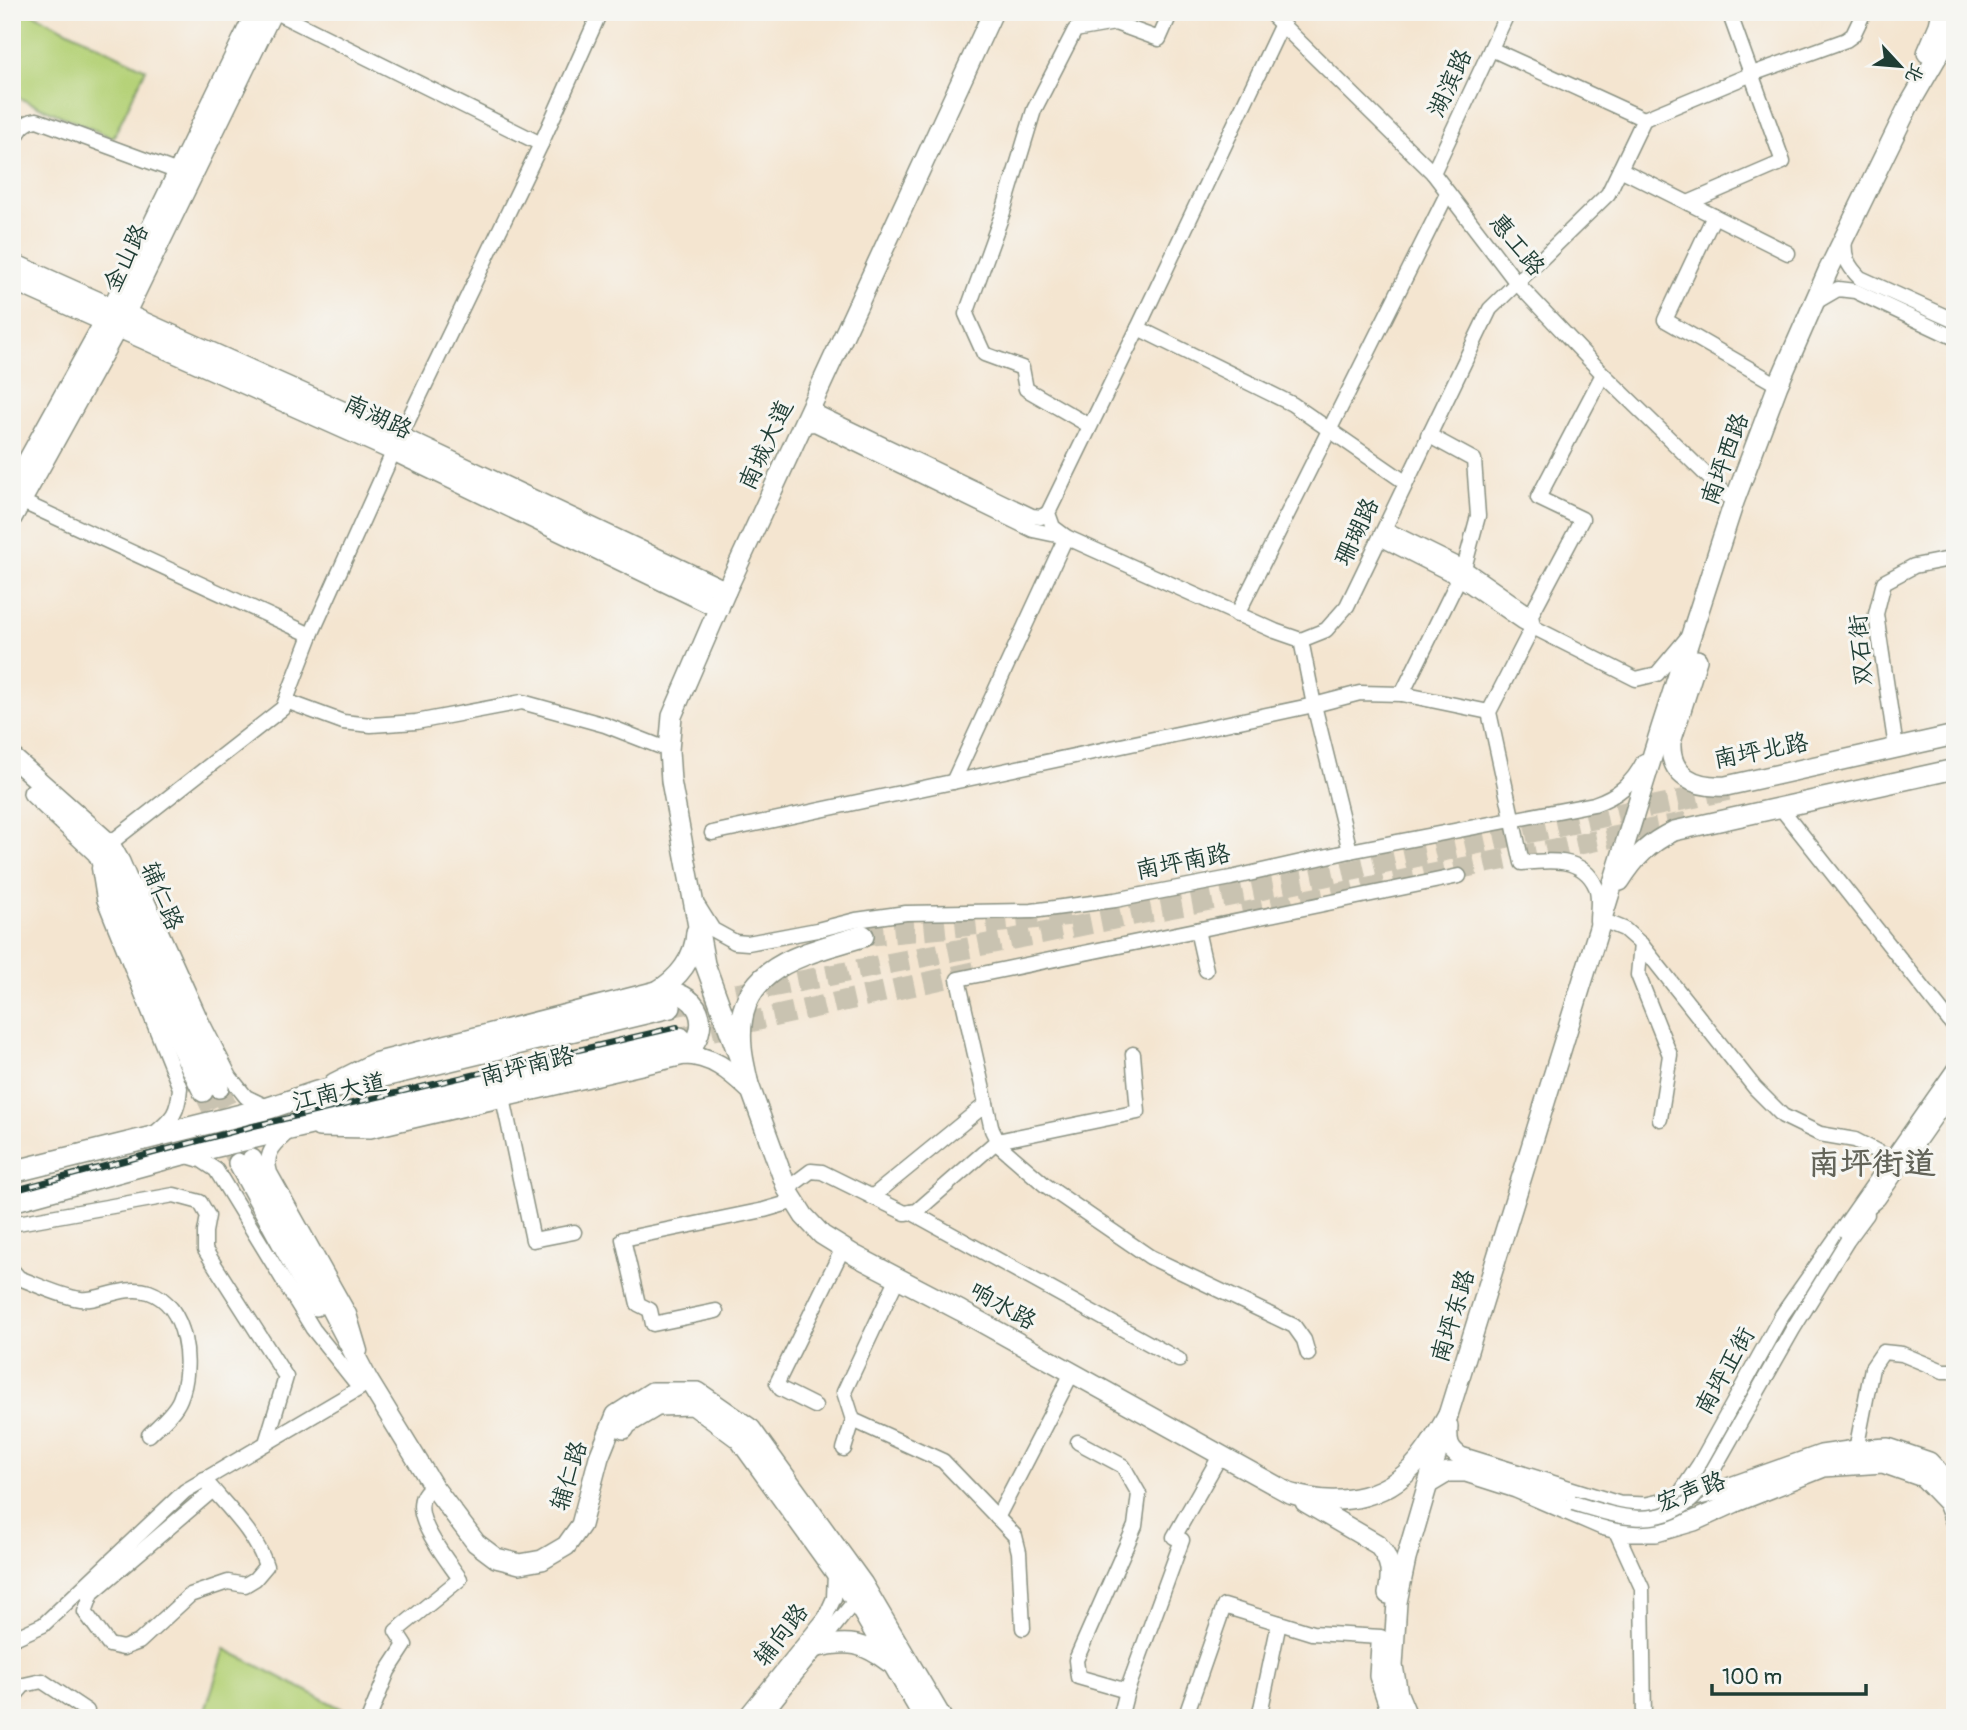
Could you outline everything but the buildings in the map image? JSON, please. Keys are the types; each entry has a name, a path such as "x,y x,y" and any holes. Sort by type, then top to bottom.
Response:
{"highway":[{"path":"748,1087 741,1033 746,1003 757,985 773,968 796,956 863,936"},
{"name":"江南大道","path":"12,1172 269,1108 317,1092 663,999"},
{"name":"江南大道","path":"12,1201 183,1154 682,1046"}],"main road":[{"name":"金山路","path":"115,317 178,172 256,12"},
{"name":"金山路","path":"15,502 274,12"},
{"name":"南城大道","path":"695,908 671,781 669,750 672,716 722,599 993,12"},
{"path":"1908,107 1942,12"},
{"name":"南坪西路","path":"1599,926 1734,502 1778,384 1845,236 1908,107 1955,26"},
{"path":"12,263 115,317 397,444 722,599"},
{"path":"12,280 115,317"},
{"name":"南坪北路","path":"1718,553 1704,636 1671,742 1671,754 1679,772 1700,785 1726,786 1955,735"},
{"name":"辅仁路","path":"12,757 103,848 120,898 176,1037 211,1090 191,1030 121,862 103,848 12,772"},
{"path":"1599,926 1631,863 1645,848 1674,831 1955,769"},
{"path":"663,999 671,983 684,969 696,939 695,908"},
{"name":"响水路","path":"695,908 705,964 748,1087 791,1195 804,1216 822,1235 1220,1456 1289,1493 1312,1500 1347,1501 1382,1489 1412,1468 1448,1415"},
{"name":"南坪东路","path":"1392,1718 1379,1676 1381,1637 1392,1572 1428,1484 1599,926"},
{"path":"663,999 672,990 683,994 693,1003 700,1015 701,1025 693,1047 682,1046"},
{"name":"南坪南路","path":"298,1129 370,1128 503,1098 682,1046 696,1055 714,1061 748,1087"},
{"name":"辅仁路","path":"245,1161 364,1384 467,1551 490,1569 518,1577 545,1572 574,1554 593,1529 610,1461 626,1424 657,1406 693,1405 739,1439 835,1573 860,1593 892,1664 924,1718"},
{"name":"辅仁路","path":"428,1488 476,1543 496,1558 520,1564 542,1560 566,1546 581,1525 599,1457 616,1415 652,1392 698,1392 751,1429 942,1718"},
{"name":"宏声路","path":"1448,1415 1448,1445 1461,1457 1619,1506 1647,1507 1725,1489 1821,1455 1888,1448 1929,1462 1955,1490"},
{"name":"宏声路","path":"1428,1484 1448,1472 1457,1471 1516,1488 1615,1529 1656,1532 1694,1521 1824,1467 1883,1463 1923,1477 1948,1503 1955,1521"},
{"path":"1289,1493 1377,1544 1398,1561"},
{"name":"南坪东路","path":"1398,1561 1393,1666 1398,1694 1408,1718"},
{"path":"818,1647 835,1643 860,1645 873,1650 892,1664"}],"street":[{"path":"274,12 541,144"},
{"path":"147,1139 171,1119 178,1106 180,1088 104,900 103,848 284,708 311,635 397,444 541,144 600,12"},
{"path":"1090,426 1026,389 1022,368 984,354 966,314 1003,212 1034,110 1075,30 1115,23 1159,39 1171,12"},
{"name":"惠工路","path":"1269,12 1433,173 1517,283 1603,374 1734,502"},
{"name":"湖滨路","path":"1433,173 1508,12"},
{"path":"1688,203 1783,162 1729,12"},
{"path":"1491,49 1644,119 1752,74 1846,40 1853,35 1864,12"},
{"path":"813,401 819,414 1032,516 1041,517 1048,513 1282,24"},
{"name":"珊瑚路","path":"1301,640 1326,630 1347,606 1490,309 1608,194 1644,119"},
{"path":"12,145 21,127 28,121 37,120 178,172"},
{"path":"1620,169 1788,253"},
{"path":"1237,615 1447,194"},
{"path":"1714,216 1665,320 1778,384"},
{"path":"1845,236 1844,253 1848,266 1860,278 1955,321"},
{"path":"1814,303 1838,289 1855,291 1955,338"},
{"path":"1138,328 1292,404 1405,482"},
{"path":"1603,374 1538,498 1582,519 1529,621 1489,712 1522,863 1554,859 1573,865 1589,876 1597,889 1599,926 1624,929 1641,944 1755,1088 1783,1116 1820,1133 1854,1140 1896,1161"},
{"path":"802,425 815,424 1033,530 1066,537 1237,615 1301,640 1314,705 1350,850"},
{"path":"1402,694 1462,573 1478,516 1474,460 1428,435"},
{"path":"15,502 311,635"},
{"path":"1048,513 1053,527 1066,537"},
{"path":"1382,533 1462,573 1529,621 1636,679 1657,674 1692,632"},
{"path":"953,782 1066,537"},
{"name":"双石街","path":"1896,748 1876,614 1884,582 1914,566 1955,558"},
{"path":"712,833 1360,693 1402,694 1489,712"},
{"path":"286,701 344,722 372,725 416,722 522,702 605,725 669,750"},
{"name":"南坪南路","path":"695,908 713,930 735,942 748,943 877,917 1032,911 1115,900 1231,878 1350,850 1594,804 1618,793 1638,774 1661,728"},
{"path":"1780,807 1955,1028"},
{"path":"121,862 138,881 230,1077 246,1097 269,1108"},
{"path":"1307,1354 1304,1339 1294,1326 1150,1257 1045,1185 1000,1146 992,1130 958,979 1459,876"},
{"path":"1197,930 1206,970"},
{"path":"1641,944 1638,975 1670,1055 1660,1119"},
{"path":"716,1311 653,1324 650,1310 638,1304 623,1239 764,1210 791,1195 811,1171 822,1172 905,1213 917,1211 997,1141 1138,1112 1133,1054"},
{"name":"南坪正街","path":"1656,1532 1699,1465 1782,1315 1842,1238 1896,1161 1955,1068"},
{"name":"南坪正街","path":"1842,1238 1878,1199 1896,1161 1955,1089"},
{"path":"503,1098 533,1240 574,1232"},
{"path":"872,1196 986,1104"},
{"path":"298,1129 272,1146 267,1162 270,1172 349,1314 364,1384"},
{"path":"183,1154 201,1160 216,1170 313,1329 364,1384"},
{"path":"12,1224 174,1195 200,1202 208,1216 205,1250 286,1377 266,1443"},
{"path":"911,1212 1179,1360"},
{"path":"1516,1488 1622,1518 1658,1517 1692,1500 1719,1460 1842,1238"},
{"path":"815,1406 781,1389 777,1383 843,1248"},
{"path":"12,1270 19,1278 82,1300 126,1290 147,1291 165,1300 179,1318 185,1347 186,1381 179,1402 149,1435"},
{"path":"898,1278 844,1392 849,1413 853,1420 943,1461 1015,1536 1023,1628"},
{"path":"1856,1450 1872,1368 1883,1352 1902,1354 1943,1371 1955,1371"},
{"path":"997,1518 1072,1373"},
{"path":"209,1485 261,1549 266,1566 255,1579 245,1584 228,1582 190,1595 139,1642 123,1648 109,1645 85,1612 92,1593 209,1485 266,1443 364,1384"},
{"path":"844,1449 853,1420"},
{"path":"1078,1442 1124,1466 1139,1494 1135,1526 1076,1660 1078,1677 1127,1691"},
{"path":"1120,1718 1127,1691 1182,1540 1174,1536 1220,1456"},
{"path":"12,1639 43,1625 185,1491 209,1485"},
{"path":"369,1718 388,1671 405,1645 397,1631 460,1579 422,1521 419,1504 428,1488"},
{"path":"1615,1529 1642,1588 1644,1718"},
{"name":"辅向路","path":"744,1718 825,1618 834,1598 835,1573"},
{"name":"辅向路","path":"761,1718 860,1593"},
{"path":"1185,1718 1224,1606 1312,1633 1381,1637"},
{"path":"1259,1718 1279,1623"},
{"path":"12,1699 24,1685 42,1681 87,1711"}],"green space":[{"path":"12,12 30,12 146,69 113,138 12,95"},
{"path":"225,1649 352,1714 350,1718 208,1718 206,1708"}],"tunnel":[{"path":"675,1006 1250,892 1734,789"},
{"path":"1242,913 1687,822"},
{"path":"863,936 1072,915"},
{"path":"682,1037 978,971"},
{"path":"219,1088 249,1152"},
{"path":"203,1092 235,1157"}],"railway":[{"path":"12,1191 254,1126 677,1027"}],"district":[{"name":"南坪街道","path":"1872,1164"}]}
